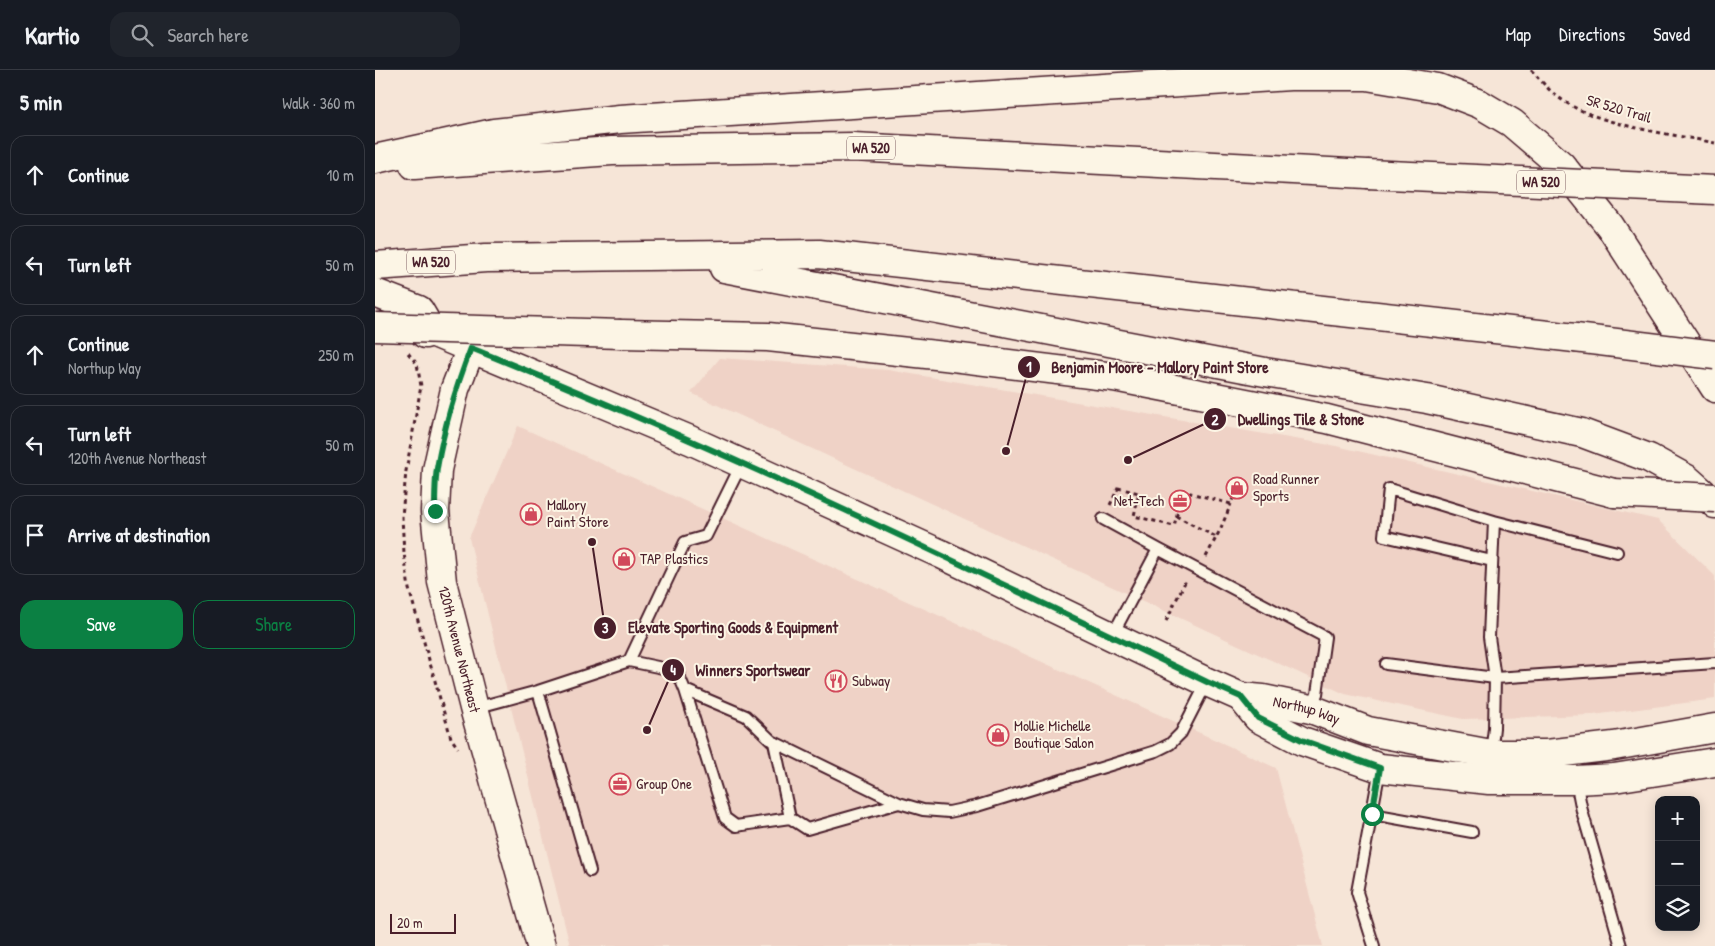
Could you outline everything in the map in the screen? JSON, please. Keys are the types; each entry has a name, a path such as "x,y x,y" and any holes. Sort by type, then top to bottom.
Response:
{"main road":[{"path":"375,159 494,133 620,119 1290,76 1367,76 1438,88 1480,104 1512,123 1561,165 1610,226 1715,388"},
{"name":"WA 520","path":"375,168 612,151 853,147 1715,190"},
{"name":"WA 520","path":"375,266 486,258 819,254 1715,355"},
{"path":"667,256 1265,372 1427,399 1583,433 1649,458 1687,479 1715,504"},
{"path":"375,293 419,310 432,332 403,339 375,328"},
{"path":"375,328 768,337 1114,377 1327,419 1613,493 1715,498"},
{"name":"Northup Way","path":"432,332 691,440 941,554 1241,697 1263,699 1311,710 1368,731 1490,767 1547,754 1614,746 1715,728"},
{"name":"120th Avenue Northeast","path":"471,348 455,389 437,470 435,511 442,582 541,946"},
{"path":"1241,697 1258,718 1267,723 1302,740 1380,768 1490,767 1575,780 1614,778 1715,762"}],"lane":[{"path":"629,661 685,542 706,536 742,464"},
{"path":"1492,561 1384,536 1389,489 1494,521 1617,552"},
{"path":"1103,519 1325,637 1317,694 1311,710"},
{"path":"1490,767 1494,728 1495,678 1489,637 1494,521"},
{"path":"1112,636 1158,549"},
{"path":"475,708 538,691 629,661 677,671 685,690 725,818 736,826 790,818 807,829 899,803"},
{"path":"1386,664 1495,678 1715,663"},
{"path":"685,690 746,716 774,742 899,803 923,810 949,812 977,806 1155,751 1170,744 1181,733 1207,682"},
{"path":"538,691 590,871"},
{"path":"774,742 790,818"},
{"path":"1374,946 1357,892 1380,768"},
{"path":"1575,780 1582,812 1621,946"},
{"path":"1372,814 1472,832"}],"path":[{"name":"SR 520 Trail","path":"1531,70 1558,97 1586,114 1635,127 1715,143"},
{"path":"406,351 417,364 421,386"},
{"path":"1117,493 1119,486 1139,493 1134,516 1174,526 1183,491 1231,504"},
{"path":"1210,550 1233,498"},
{"path":"1177,516 1216,538"},
{"path":"1166,622 1186,580"},
{"path":"437,688 451,738"}],"shaded area":[{"path":"720,358 888,370 1336,446 1658,520 1715,576 1715,699 1593,715 1463,719 1345,694 691,393"},
{"path":"518,426 1276,768 1323,946 570,946 469,538"}],"place":[{"name":"Benjamin Moore - Mallory Paint Store","path":"1006,451"},
{"name":"Dwellings Tile & Stone","path":"1128,460"},
{"name":"Road Runner Sports","path":"1237,488"},
{"name":"Net-Tech","path":"1180,501"},
{"name":"Mallory Paint Store","path":"531,514"},
{"name":"Elevate Sporting Goods & Equipment","path":"592,542"},
{"name":"TAP Plastics","path":"624,559"},
{"name":"Subway","path":"836,681"},
{"name":"Winners Sportswear","path":"647,730"},
{"name":"Mollie Michelle Boutique Salon","path":"998,735"},
{"name":"Group One","path":"620,784"}],"route":[{"path":"435,511 437,470 445,430 455,389 471,348 691,440 941,554 1241,697 1258,718 1302,740 1380,768 1372,814"}]}
